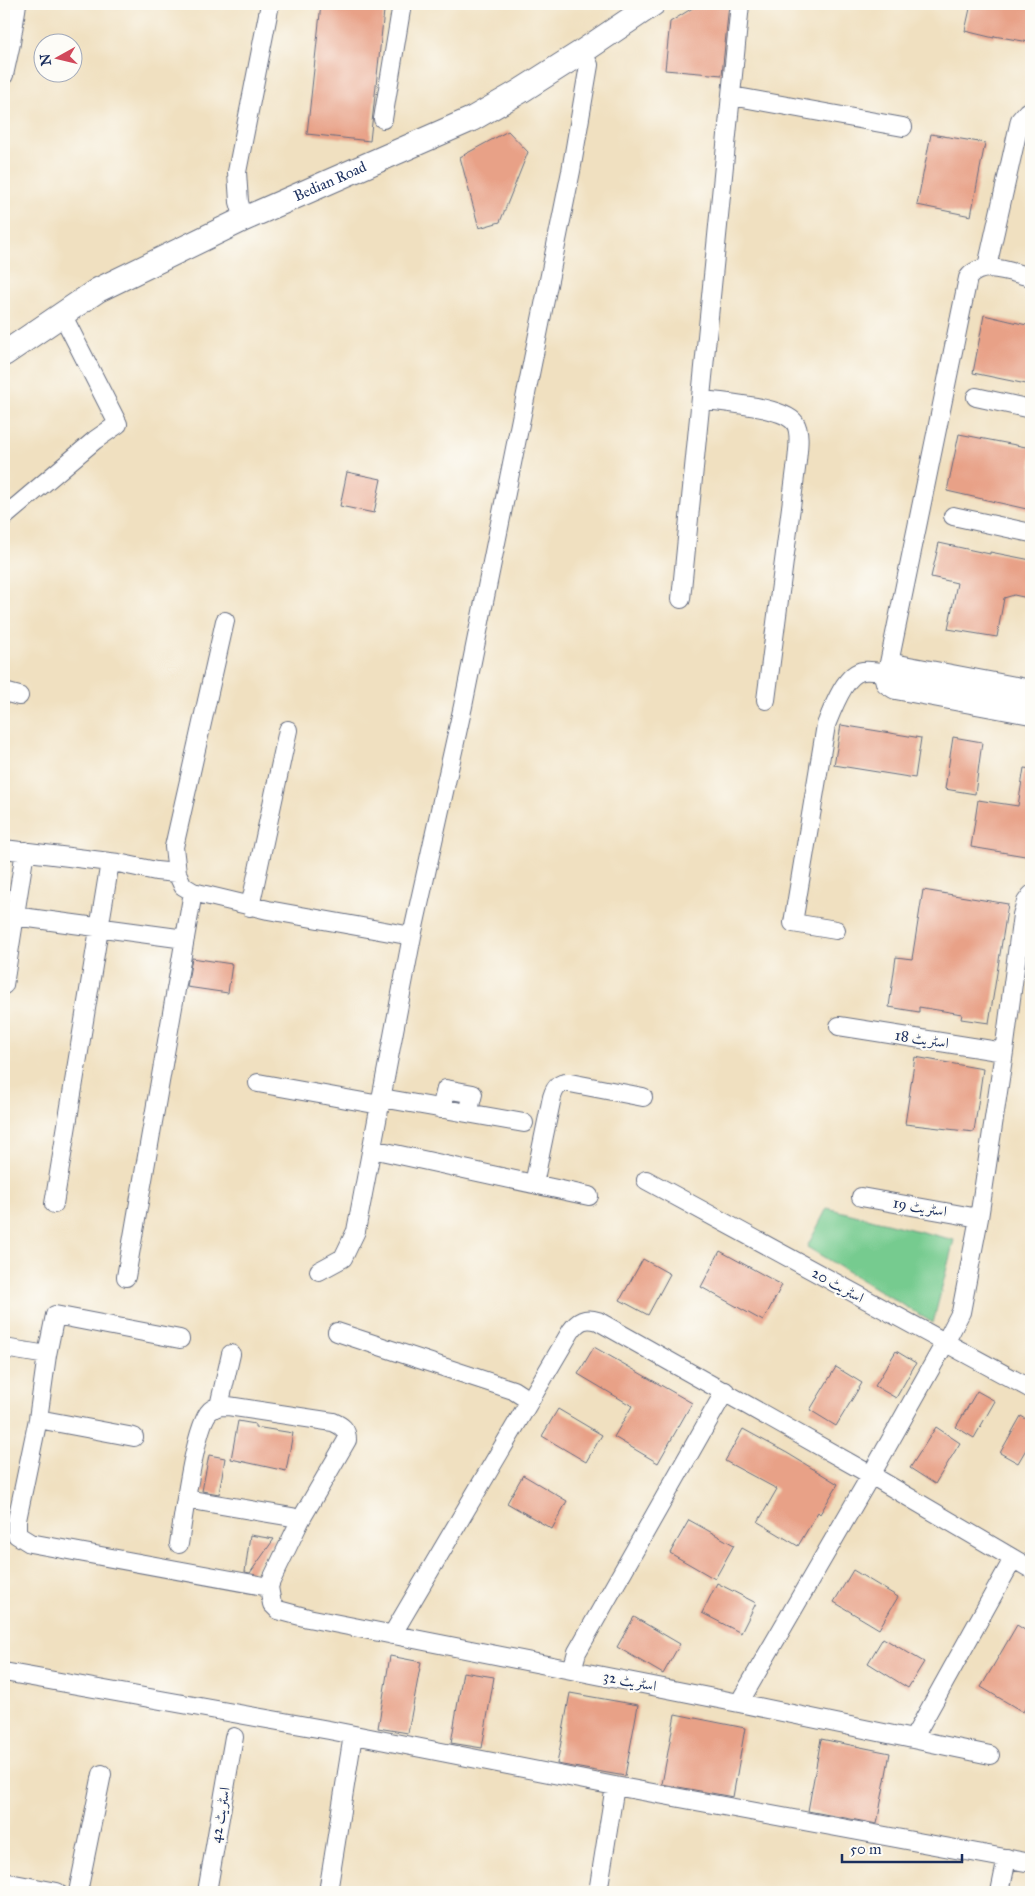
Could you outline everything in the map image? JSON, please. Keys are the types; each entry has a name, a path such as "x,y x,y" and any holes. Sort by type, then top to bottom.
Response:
{"main road":[{"name":"Bedian Road","path":"4,354 98,290 244,219 472,119 582,52 653,4"},
{"path":"1031,692 898,667 892,667 887,673 888,682 896,686 1031,712"}],"street":[{"path":"4,75 7,42 17,4"},
{"path":"244,219 239,202 237,172 270,4"},
{"path":"383,119 402,4"},
{"path":"681,599 740,4"},
{"path":"319,1270 342,1258 356,1231 412,936 463,706 571,171 589,65 582,52"},
{"path":"732,96 903,127"},
{"path":"987,267 1020,120 1031,110"},
{"path":"836,930 793,923 826,725 843,688 854,675 865,670 887,673 968,278 972,273 987,267 1031,277"},
{"path":"4,517 96,440 118,424 62,314"},
{"path":"976,397 1031,409"},
{"path":"702,400 774,410 787,415 795,423 798,435 797,461 766,700"},
{"path":"953,516 1031,533"},
{"path":"226,621 174,847 177,873 183,886 194,892 250,906 412,936"},
{"path":"250,906 288,730"},
{"path":"4,849 110,862 177,873"},
{"path":"4,985 25,851"},
{"path":"54,1204 110,862"},
{"path":"126,1278 194,892"},
{"path":"739,1703 871,1475 961,1312 1004,1052 1022,916 1026,902 1031,895"},
{"path":"14,916 185,939"},
{"name":"اسٹریٹ 18","path":"839,1026 1004,1052"},
{"path":"534,1184 556,1086 564,1082 642,1097"},
{"path":"258,1083 381,1102 441,1108 446,1089 472,1094 468,1113 524,1124"},
{"path":"372,1149 590,1196"},
{"name":"اسٹریٹ 20","path":"646,1180 1031,1389"},
{"name":"اسٹریٹ 19","path":"861,1197 978,1218"},
{"path":"179,1544 186,1499 203,1422 210,1412 219,1406 333,1422 344,1428 347,1434 344,1445 300,1521 277,1566 269,1587 22,1540 17,1535 16,1520 38,1419 55,1315 180,1339"},
{"path":"392,1635 575,1325 581,1320 589,1318 598,1320 725,1391 1031,1569"},
{"path":"337,1332 513,1390 530,1401"},
{"path":"4,1348 47,1355"},
{"path":"219,1406 231,1354"},
{"path":"572,1670 577,1652 725,1391"},
{"path":"38,1419 134,1437"},
{"path":"186,1499 292,1517 300,1521"},
{"path":"914,1739 1013,1559"},
{"name":"اسٹریٹ 32","path":"269,1587 272,1604 278,1610 308,1618 739,1703 990,1755"},
{"path":"4,1672 353,1735 615,1786 1031,1863"},
{"path":"328,1892 353,1735"},
{"name":"اسٹریٹ 42","path":"207,1892 234,1738"},
{"path":"78,1892 102,1774"},
{"path":"598,1892 615,1786"},
{"path":"1000,1892 1007,1858"},
{"path":"4,1882 57,1892"}],"green space":[{"path":"827,1208 954,1240 933,1323 807,1247"}],"building":[{"path":"321,4 384,11 370,141 307,134"},
{"path":"699,4 729,4 722,75 665,70 670,22"},
{"path":"971,4 1031,4 1031,33 1029,42 994,36 994,38 965,31"},
{"path":"508,131 528,152 500,222 479,228 460,157"},
{"path":"931,134 985,143 971,216 917,205"},
{"path":"984,315 1031,326 1031,385 973,373"},
{"path":"959,434 1031,448 1031,510 947,491"},
{"path":"347,472 381,479 374,513 340,506"},
{"path":"939,543 990,554 990,552 1031,560 1031,582 1028,598 1014,595 1004,598 997,637 948,629 957,583 931,577"},
{"path":"841,725 921,738 915,778 834,765"},
{"path":"953,737 982,742 975,794 945,789"},
{"path":"1024,768 1031,769 1031,857 971,847 978,800 1018,806"},
{"path":"923,890 1008,904 989,1023 961,1019 962,1014 919,1007 919,1012 889,1007 896,957 912,959"},
{"path":"192,958 232,964 228,993 187,987"},
{"path":"915,1057 983,1069 974,1132 905,1124"},
{"path":"720,1251 782,1285 763,1321 701,1287"},
{"path":"643,1259 670,1274 648,1315 620,1300"},
{"path":"594,1347 692,1403 658,1463 614,1437 632,1406 578,1374"},
{"path":"896,1351 916,1363 896,1398 875,1386"},
{"path":"836,1367 862,1383 836,1426 810,1410"},
{"path":"977,1391 995,1401 974,1438 956,1427"},
{"path":"558,1409 602,1435 586,1462 542,1436"},
{"path":"1021,1416 1031,1422 1031,1441 1018,1463 1000,1453"},
{"path":"238,1421 255,1424 255,1427 293,1433 286,1471 231,1459"},
{"path":"936,1427 960,1443 935,1484 910,1468"},
{"path":"743,1429 838,1484 820,1514 818,1512 798,1546 758,1522 777,1489 725,1461"},
{"path":"209,1455 225,1458 219,1494 202,1491"},
{"path":"523,1475 567,1501 552,1529 507,1503"},
{"path":"689,1520 734,1545 715,1579 670,1553"},
{"path":"250,1535 274,1539 250,1573 245,1572"},
{"path":"853,1570 898,1597 879,1629 834,1602"},
{"path":"717,1583 756,1603 741,1633 702,1613"},
{"path":"634,1617 680,1644 663,1674 617,1647"},
{"path":"1017,1625 1031,1634 1031,1698 1023,1712 981,1687"},
{"path":"883,1638 924,1662 908,1688 868,1663"},
{"path":"390,1656 421,1662 408,1733 378,1728"},
{"path":"463,1672 494,1677 482,1748 451,1743"},
{"path":"570,1693 638,1705 625,1776 557,1764"},
{"path":"675,1714 745,1728 733,1797 662,1784"},
{"path":"821,1739 890,1753 877,1824 808,1811"}]}
